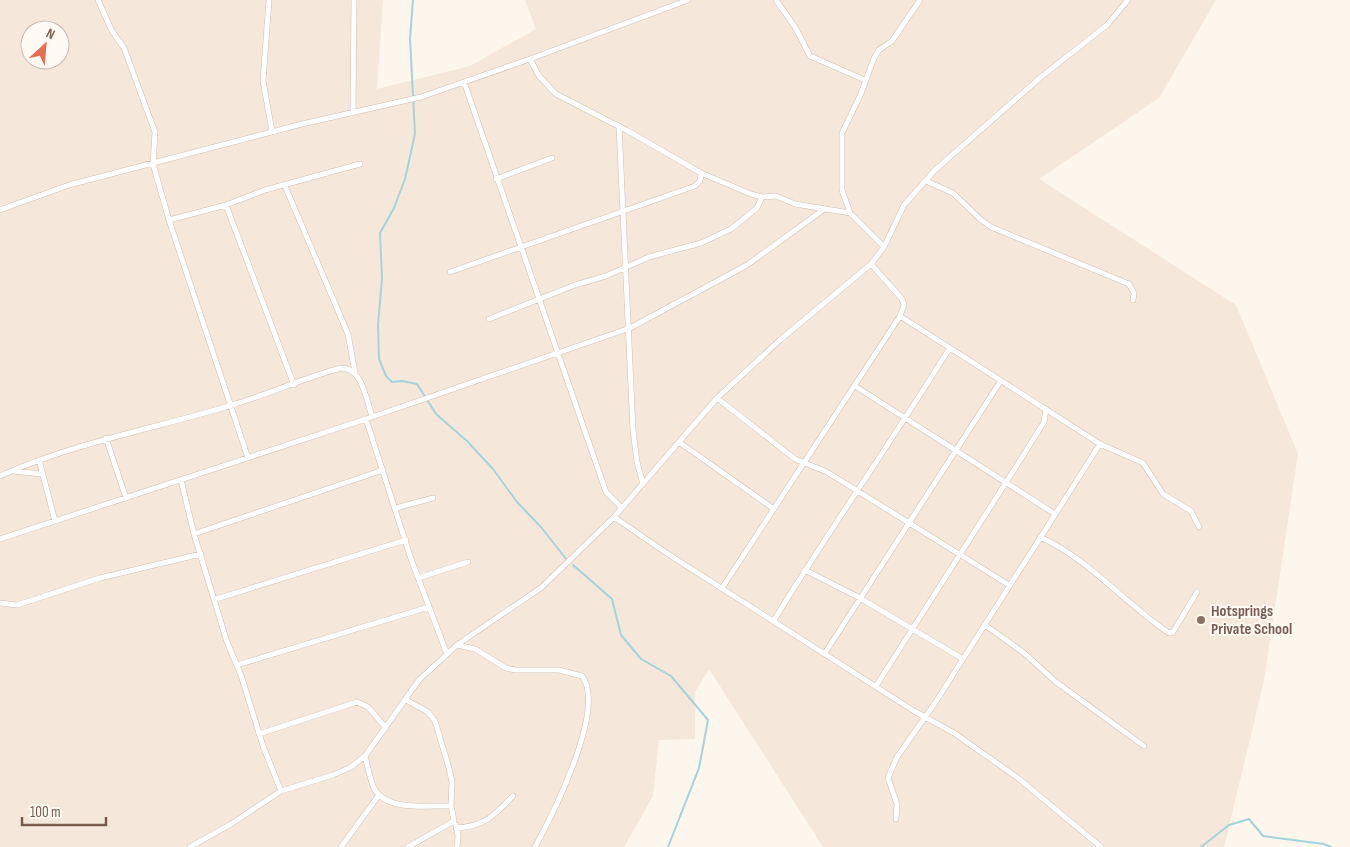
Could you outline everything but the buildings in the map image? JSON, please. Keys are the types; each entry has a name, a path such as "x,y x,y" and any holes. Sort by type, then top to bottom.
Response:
{"street":[{"path":"98,0 112,30 124,48 155,132 153,164 169,220 229,406 248,458"},
{"path":"269,0 263,81 272,131"},
{"path":"352,112 354,0"},
{"path":"0,210 70,185 272,131 421,96 530,59 688,0"},
{"path":"776,0 795,27 810,56 865,80"},
{"path":"884,247 850,214 842,194 841,142 879,50 892,41 920,0"},
{"path":"190,847 231,824 281,792 333,775 351,767 365,756 406,700 418,680 457,645 542,587 614,517 718,398 780,340 871,264 884,247 904,205 926,181 1042,77 1107,25 1128,0"},
{"path":"530,59 539,76 556,94 619,126 701,173 735,188 762,197 776,196 795,204 850,214"},
{"path":"464,82 496,179 606,492 622,508"},
{"path":"619,126 630,328 633,430 637,462 644,484"},
{"path":"496,179 552,158"},
{"path":"169,220 226,206 360,164"},
{"path":"450,272 696,186 700,180 701,173"},
{"path":"926,181 953,193 991,227 1129,284 1134,293 1133,300"},
{"path":"285,186 348,334 355,373 359,378 383,470 418,578 447,654"},
{"path":"488,319 539,301 575,285 626,268 650,257 701,243 731,229 757,208 762,197"},
{"path":"226,206 294,385"},
{"path":"0,538 55,522 369,418 630,328 748,265 823,210"},
{"path":"722,588 900,316 904,306 902,299 871,264"},
{"path":"900,316 1000,382 1100,444 1142,463 1163,494 1191,511 1199,527"},
{"path":"774,620 905,420 949,349"},
{"path":"0,476 39,460 106,438 229,406 341,368 355,373"},
{"path":"825,653 1000,382"},
{"path":"855,386 905,420 1055,514"},
{"path":"718,398 777,447 827,472 859,491 1009,585"},
{"path":"876,686 1044,422 1046,409"},
{"path":"106,438 126,498"},
{"path":"679,442 774,509"},
{"path":"896,819 897,804 888,778 890,771 924,717 935,704 1100,444"},
{"path":"39,460 41,474 55,522"},
{"path":"8,472 24,470 41,474"},
{"path":"194,534 383,470"},
{"path":"180,480 194,534 216,598 228,642 281,792"},
{"path":"396,508 433,498"},
{"path":"614,517 924,717 954,733 1018,778 1101,847"},
{"path":"1040,537 1086,566 1118,591 1131,605 1169,633 1173,632 1197,592"},
{"path":"216,598 406,540"},
{"path":"0,603 17,605 100,578 133,572 201,554"},
{"path":"418,578 468,562"},
{"path":"805,570 860,598 963,659"},
{"path":"237,666 429,607"},
{"path":"985,625 1024,653 1056,682 1144,746"},
{"path":"457,645 475,649 506,668 524,671 559,670 578,674 586,683 584,729 574,768 535,847"},
{"path":"406,700 428,712 435,721 452,782 451,806 456,828 457,847"},
{"path":"259,734 357,702 368,707 386,728"},
{"path":"365,756 375,790 379,794 401,805 451,806"},
{"path":"341,847 379,794"},
{"path":"456,828 474,827 482,823 495,815 513,796"},
{"path":"408,847 454,821"}],"shaded area":[{"path":"0,0 383,0 377,89 470,66 536,29 525,0 1216,0 1159,98 1039,179 1236,305 1298,454 1264,681 1224,847 823,847 709,669 695,692 695,739 659,740 653,796 624,847 0,847"}],"waterway":[{"path":"413,0 410,39 415,134 405,179 394,208 380,233 382,278 378,325 379,359 386,376 392,382 402,381 417,384 436,414 467,441 493,469 517,502 541,527 566,559"},
{"path":"573,565 612,599 621,635 641,659 671,676 708,720 699,768 668,847"},
{"path":"1201,847 1229,825 1249,819 1263,836 1324,844 1331,847"}],"place":[{"name":"Hotsprings Private School","path":"1201,620"}]}
